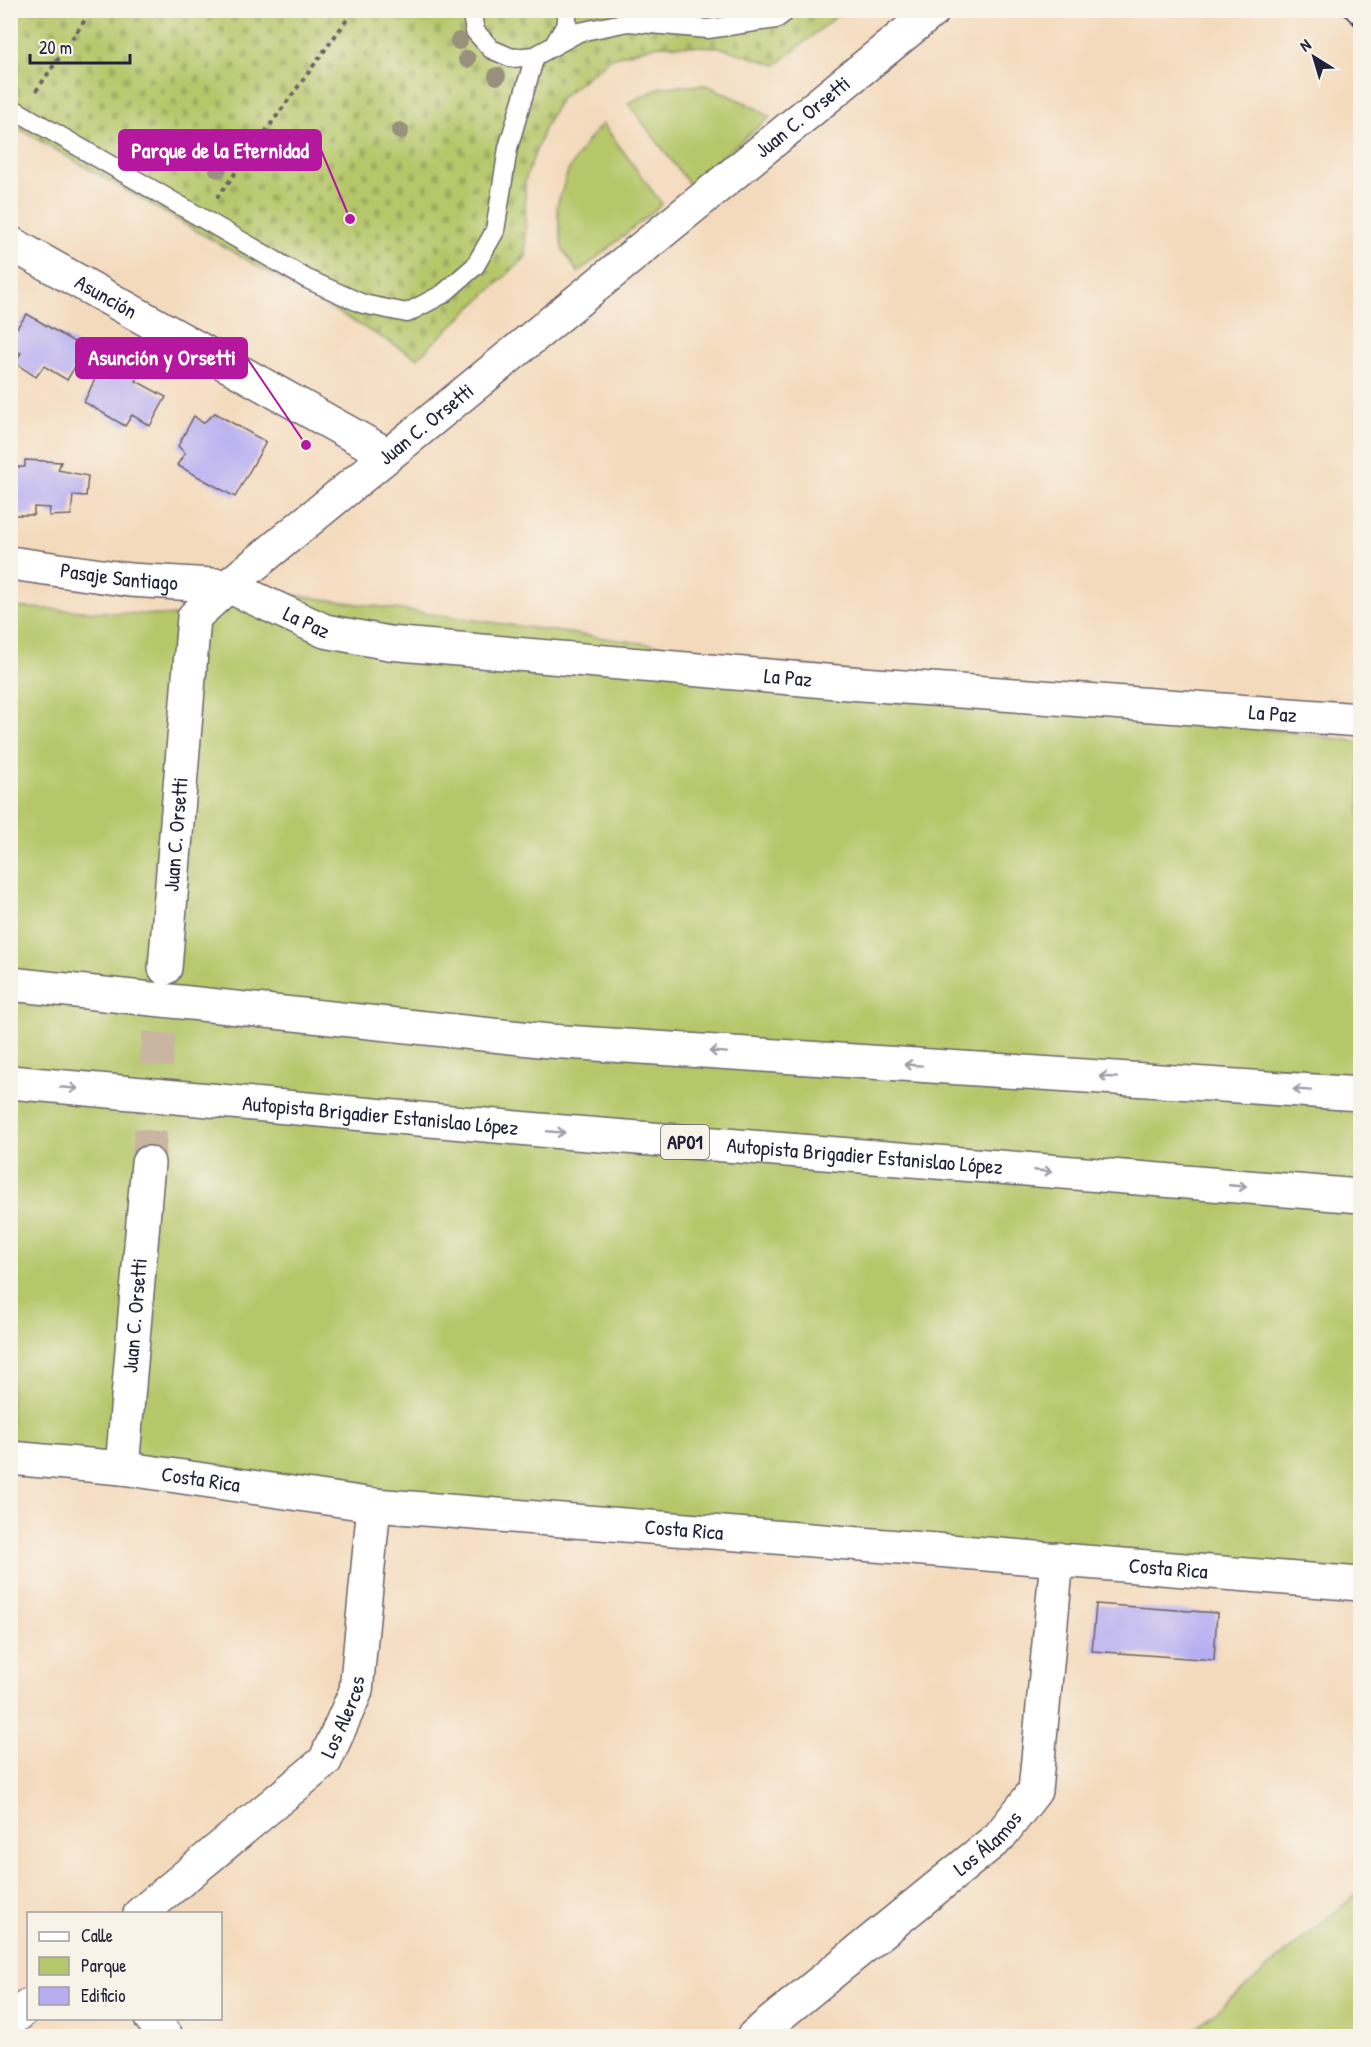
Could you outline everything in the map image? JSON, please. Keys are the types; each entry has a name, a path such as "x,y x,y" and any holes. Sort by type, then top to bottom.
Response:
{"main road":[{"name":"Juan C. Orsetti","path":"165,968 194,617 228,586 934,10"},
{"name":"Asunción","path":"10,243 388,455"},
{"name":"Pasaje Santiago","path":"10,563 129,580 228,586"},
{"name":"La Paz","path":"228,586 325,631 389,643 836,682 1360,720"},
{"path":"10,984 549,1041 1360,1094"},
{"name":"Autopista Brigadier Estanislao López","path":"10,1082 551,1131 1360,1196"},
{"name":"Juan C. Orsetti","path":"122,1468 148,1163"},
{"name":"Costa Rica","path":"10,1458 122,1468 374,1504 1360,1584"},
{"name":"Los Alerces","path":"142,1912 325,1761 356,1691 374,1504"},
{"name":"Los Álamos","path":"754,2037 999,1837 1035,1791 1057,1559"},
{"path":"10,2021 27,2007"},
{"path":"152,2020 166,2037"}],"lane":[{"path":"471,10 475,31 490,49 512,58 535,56 579,32 628,22 708,29 776,19 788,10"},
{"path":"555,44 567,23 567,10"},
{"path":"16,110 308,279 363,304 407,313 443,294 475,266 495,231 508,148 535,56"}],"path":[{"path":"16,110 92,10"},
{"path":"202,218 354,10"}],"green space":[{"path":"11,11 843,11 776,65 719,47 659,45 611,58 561,98 545,127 525,180 526,257 417,358 11,124"},
{"path":"706,85 770,117 689,184 628,103 662,87"},
{"path":"603,124 662,204 578,273 562,248 557,206 568,171 590,137"},
{"path":"228,586 1360,742 1360,1584 11,1458 10,607 194,617"},
{"path":"1358,1893 1360,1894 1360,2036 1186,2036"}],"building":[{"path":"27,314 86,349 67,380 44,366 36,377 15,363 21,353 10,348 10,337"},
{"path":"109,350 142,369 136,381 166,397 150,426 132,415 125,426 84,402"},
{"path":"215,413 266,442 235,497 177,465 185,453 178,446 194,416 203,423"},
{"path":"25,460 61,462 58,470 88,476 86,496 73,495 71,515 49,516 50,508 34,507 34,515 10,515 10,467 25,467"},
{"path":"1096,1604 1217,1613 1214,1660 1092,1651"}],"tunnel":[{"path":"148,1163 164,972"}],"railway":[{"path":"1344,10 1360,26"}],"place":[{"name":"Parque de la Eternidad","path":"350,219"},
{"name":"Asunción y Orsetti","path":"306,445"}]}
